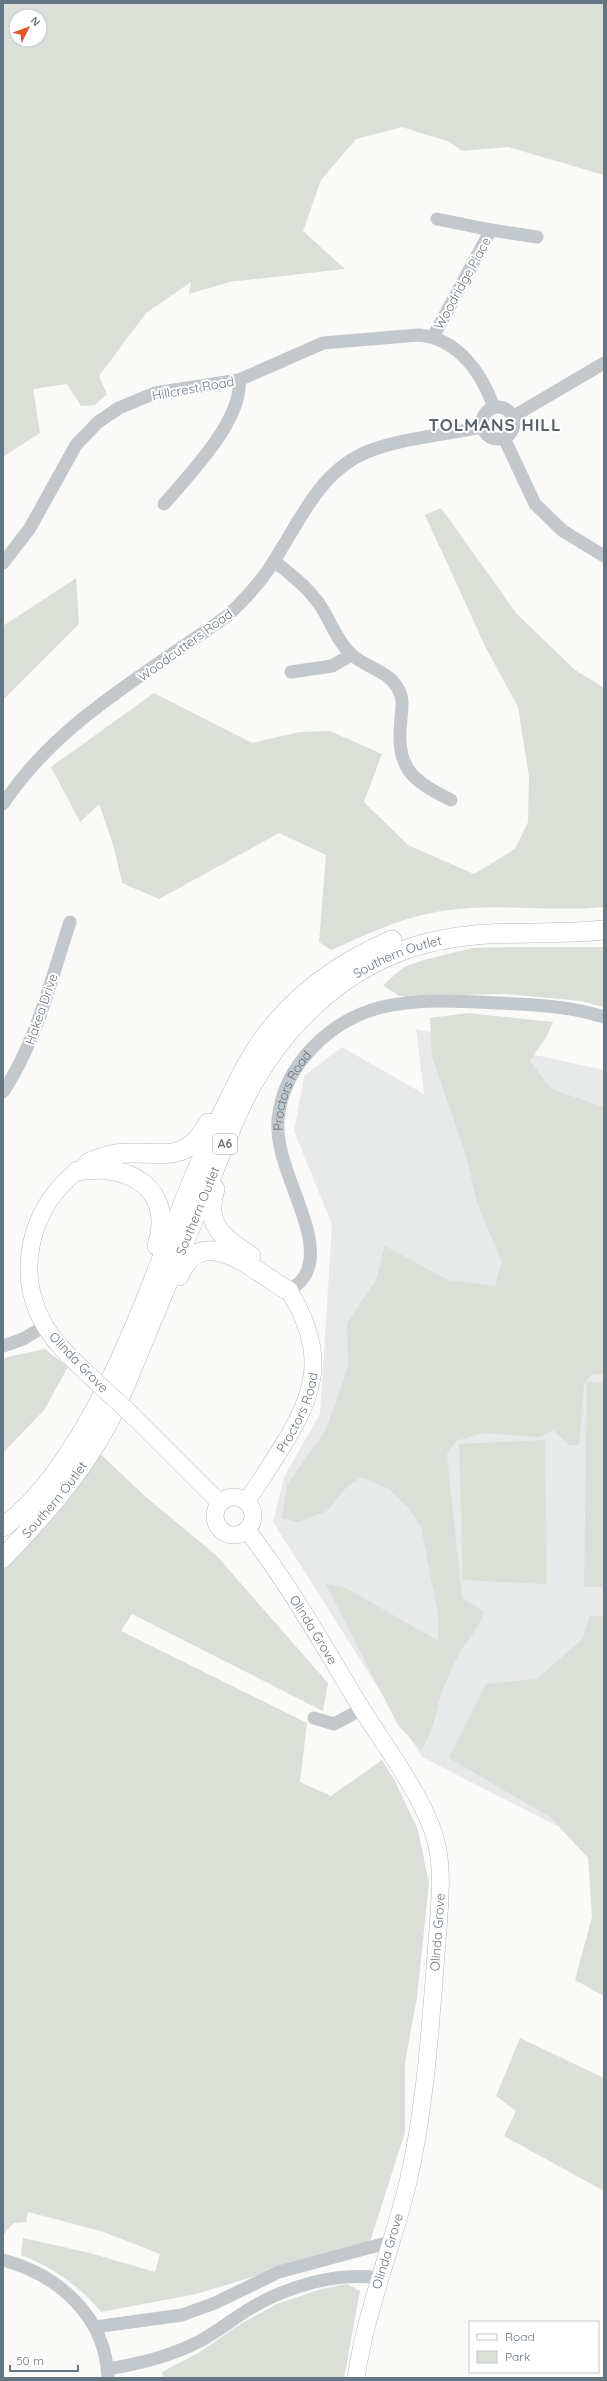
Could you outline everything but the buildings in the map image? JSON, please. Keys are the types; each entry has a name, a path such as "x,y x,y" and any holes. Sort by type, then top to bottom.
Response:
{"highway":[{"name":"Southern Outlet","path":"3,1526 22,1511 46,1485 73,1446 97,1406 125,1347 211,1136 251,1056 284,1012 310,988 350,960 394,940 432,928 473,922 604,918"},
{"name":"Southern Outlet","path":"3,1558 44,1516 70,1482 93,1447 117,1404 236,1119 254,1082 290,1030 326,994 365,968 410,948 473,934 604,930"},
{"path":"272,1055 250,1101 215,1188 211,1202 211,1213 215,1226 223,1236 272,1269 289,1291"},
{"path":"77,1171 89,1163 115,1154 170,1154 191,1146 202,1134 232,1080 251,1056"},
{"path":"3,1516 22,1500 51,1466 95,1395 153,1259 162,1231 160,1212 155,1200 149,1189 138,1179 125,1172 112,1168 97,1167 77,1171"},
{"path":"70,1482 96,1452 121,1411 181,1271 189,1258 203,1251 220,1252 253,1267 289,1291"}],"main road":[{"name":"Olinda Grove","path":"77,1171 67,1179 51,1198 33,1234 30,1255 30,1282 37,1310 45,1326 58,1344 220,1503"},
{"name":"Proctors Road","path":"246,1501 300,1418 311,1386 314,1365 311,1339 304,1317 289,1291"},
{"path":"236,1496 246,1501 253,1512 253,1519 247,1530 235,1535 223,1531 218,1527 215,1514 220,1503 224,1499 236,1496"},
{"name":"Olinda Grove","path":"247,1530 277,1572 427,1817 436,1843 440,1871 438,1930 418,2130 407,2184 365,2330 356,2378"}],"street":[{"name":"Woodridge Place","path":"437,219 536,237"},
{"name":"Woodridge Place","path":"433,337 491,230"},
{"name":"Hillcrest Road","path":"3,563 30,528 76,445 98,422 119,408 155,393 239,380 323,343 419,335 433,337 456,350 473,366 484,383 494,407"},
{"path":"514,416 604,363"},
{"path":"164,504 210,452 239,397 239,380"},
{"path":"494,407 504,407 514,416 512,432 504,438 499,439 488,436 482,427 483,417 494,407"},
{"name":"Woodcutters Road","path":"3,804 21,780 57,740 97,707 227,616 257,585 274,561 306,506 327,482 354,458 390,444 482,427"},
{"path":"504,438 535,504 563,531 604,556"},
{"path":"274,561 310,592 323,609 340,640 351,655 385,674 398,688 403,705 399,748 404,765 419,783 451,800"},
{"path":"291,672 332,666 351,655"},
{"name":"Hakea Drive","path":"3,1092 34,1032 70,922"},
{"name":"Proctors Road","path":"289,1291 305,1275 310,1254 308,1231 282,1160 277,1132 278,1119 287,1083 304,1057 322,1039 345,1022 363,1013 382,1007 410,1004 487,1002 523,1004 580,1010 604,1017"},
{"path":"3,1346 23,1339 45,1326"},
{"path":"314,1718 334,1724 362,1709"},
{"path":"95,2327 182,2316 215,2303 279,2272 390,2242"},
{"path":"3,2260 26,2266 46,2276 62,2288 84,2311 95,2327 108,2374 189,2346 252,2307 292,2290 335,2278 363,2276 379,2278"}],"shaded area":[{"path":"416,1029 604,1070 604,1850 422,1757 273,1522 284,1477 320,1414 332,1225 294,1131 304,1076 342,1047 424,1094"}],"green space":[{"path":"3,3 604,3 604,175 508,147 462,151 450,142 402,127 356,139 321,180 303,231 345,269 229,282 189,294 191,282 146,313 99,376 107,394 95,405 81,406 67,384 33,389 40,433 3,457"},
{"path":"441,508 517,614 575,670 604,688 604,907 561,909 495,907 431,913 380,929 331,950 319,942 326,855 279,833 159,899 122,883 113,844 99,804 80,822 51,767 154,693 252,743 300,732 330,731 382,754 364,802 408,845 474,874 515,849 528,822 529,777 518,707 486,648 425,515"},
{"path":"76,578 79,624 3,700 3,626"},
{"path":"604,947 604,1007 581,1001 504,994 399,996 383,985 404,967 424,960 472,948"},
{"path":"468,1013 553,1022 547,1036 530,1061 551,1089 604,1107 604,1374 592,1374 584,1384 579,1445 569,1445 553,1430 540,1437 483,1433 456,1441 447,1454 462,1598 484,1611 479,1624 460,1652 450,1672 441,1695 431,1730 421,1750 398,1725 325,1583 348,1589 438,1641 438,1614 421,1527 410,1510 389,1489 361,1477 345,1489 327,1511 298,1522 282,1518 287,1485 325,1431 337,1400 348,1366 347,1323 376,1280 385,1246 448,1280 495,1286 502,1262 477,1203 466,1155 432,1057 430,1018"},
{"path":"45,1349 68,1367 44,1410 3,1453 3,1358"},
{"path":"587,1382 604,1383 604,1587 584,1587"},
{"path":"545,1440 547,1584 463,1580 459,1444"},
{"path":"93,1447 147,1498 216,1555 328,1683 323,1711 132,1614 121,1631 307,1723 300,1782 331,1796 382,1760 395,1781 418,1830 429,1883 417,1997 405,2063 405,2132 370,2242 196,2294 101,2312 65,2278 21,2255 23,2238 90,2253 155,2272 160,2254 101,2231 28,2212 26,2222 14,2223 6,2231 3,2238 3,1558"},
{"path":"590,1615 604,1617 604,1996 575,1980 592,1917 588,1858 550,1817 449,1758 486,1684 537,1679 583,1638"},
{"path":"520,2038 604,2078 604,2191 504,2136 516,2111 496,2096"},
{"path":"347,2284 360,2291 344,2378 163,2378 162,2372 200,2352 237,2326 277,2304 321,2289"}],"district":[{"name":"TOLMANS HILL","path":"495,425"}]}
